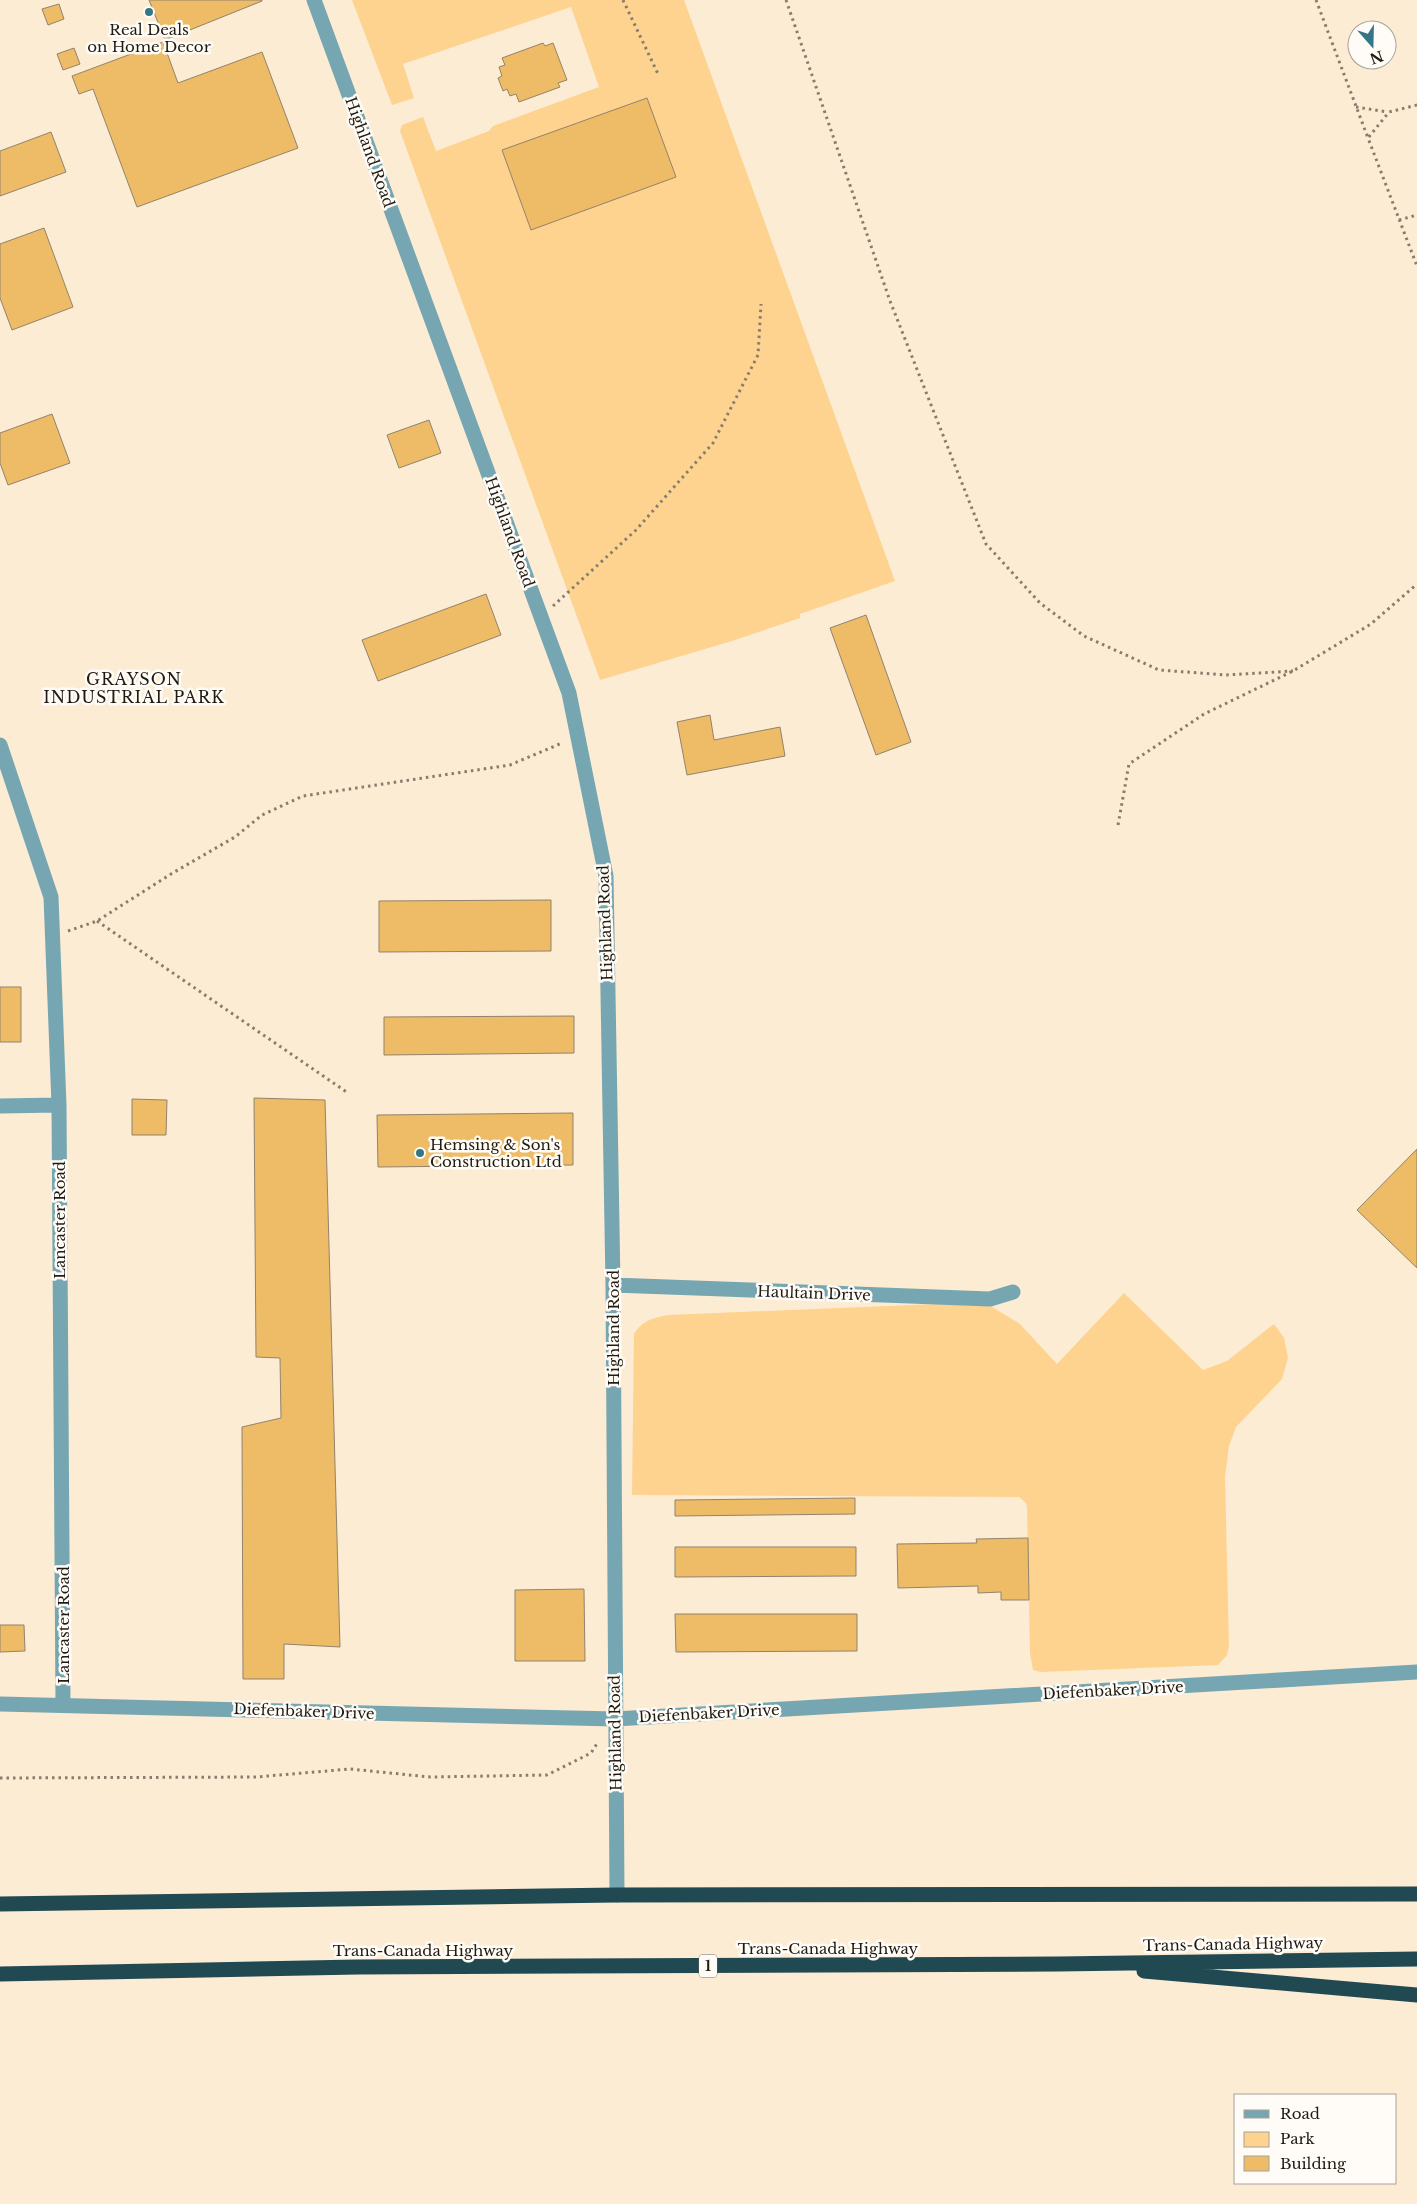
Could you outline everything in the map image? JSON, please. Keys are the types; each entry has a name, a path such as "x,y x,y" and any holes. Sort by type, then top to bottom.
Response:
{"highway":[{"path":"0,1904 617,1896 1417,1894"},
{"name":"Trans-Canada Highway","path":"0,1974 358,1967 1058,1964 1417,1959"},
{"path":"1058,1964 1417,1995"}],"street":[{"name":"Highland Road","path":"314,0 569,693 606,876 613,1285 617,1896"},
{"name":"Lancaster Road","path":"0,744 51,897 58,1105 64,1704"},
{"path":"0,1106 58,1105"},
{"name":"Haultain Drive","path":"613,1285 990,1300 1013,1292"},
{"name":"Diefenbaker Drive","path":"0,1704 64,1704 615,1719 1417,1672"}],"path":[{"path":"624,0 659,76"},
{"path":"786,0 890,301 986,544 1040,603 1084,636 1159,670 1226,675 1292,671"},
{"path":"1316,0 1417,266"},
{"path":"1356,107 1389,112 1417,105"},
{"path":"1368,138 1389,112"},
{"path":"1399,220 1417,215"},
{"path":"541,616 636,530 713,443 758,355 761,304"},
{"path":"1118,825 1129,764 1204,714 1292,671 1371,624 1416,584"},
{"path":"52,937 97,921 171,874 235,837 262,815 303,796 510,765 556,747 577,732"},
{"path":"97,921 348,1093"},
{"path":"0,1778 256,1777 350,1769 430,1777 547,1775 591,1753 615,1719"}],"green space":[{"path":"352,0 684,0 895,581 800,614 800,618 732,641 600,680 400,131 402,125 423,117 436,151 489,131 493,126 599,87 571,7 403,64 414,98 392,105"},
{"path":"1124,1293 1203,1370 1227,1361 1274,1324 1284,1338 1288,1358 1282,1379 1236,1427 1229,1446 1225,1477 1229,1646 1227,1655 1218,1665 1041,1672 1033,1670 1030,1653 1027,1508 1026,1503 1019,1497 632,1495 634,1334 649,1320 668,1315 984,1302 1020,1324 1057,1364"}],"building":[{"path":"149,0 262,0 262,1 165,40"},
{"path":"59,4 64,19 48,25 42,9"},
{"path":"163,42 178,83 262,52 298,148 137,207 93,89 79,94 72,76"},
{"path":"543,43 545,46 553,43 567,80 558,83 560,87 519,102 516,94 510,96 507,89 503,91 498,78 502,76 499,67 505,65 502,58"},
{"path":"74,48 80,64 63,70 57,54"},
{"path":"647,98 676,177 531,230 502,150"},
{"path":"51,132 66,172 0,196 0,151"},
{"path":"44,228 73,307 12,330 0,298 0,244"},
{"path":"52,414 70,463 8,485 0,463 0,433"},
{"path":"429,420 441,453 399,468 387,435"},
{"path":"486,594 501,635 378,681 362,640"},
{"path":"866,615 911,742 876,755 830,628"},
{"path":"710,715 714,740 780,727 785,756 687,775 677,722"},
{"path":"551,900 551,951 379,952 379,901"},
{"path":"0,987 21,987 21,1042 0,1042"},
{"path":"574,1016 574,1053 384,1055 384,1017"},
{"path":"254,1098 325,1100 340,1647 284,1644 284,1679 243,1679 242,1427 281,1418 280,1358 256,1357"},
{"path":"132,1099 167,1100 166,1135 132,1135"},
{"path":"573,1113 573,1165 378,1167 377,1115"},
{"path":"1417,1149 1417,1268 1357,1210"},
{"path":"855,1498 855,1514 675,1516 675,1500"},
{"path":"1028,1538 1029,1600 1001,1600 1001,1592 978,1593 978,1586 898,1588 897,1544 977,1543 976,1539"},
{"path":"675,1547 856,1547 856,1576 675,1577"},
{"path":"584,1589 585,1661 515,1661 515,1590"},
{"path":"675,1614 857,1614 857,1651 676,1652"},
{"path":"0,1625 24,1625 25,1651 0,1652"}],"place":[{"name":"Real Deals on Home Decor","path":"149,12"},
{"name":"Hemsing & Son's Construction Ltd","path":"420,1153"}],"district":[{"name":"GRAYSON INDUSTRIAL PARK","path":"134,688"}]}
